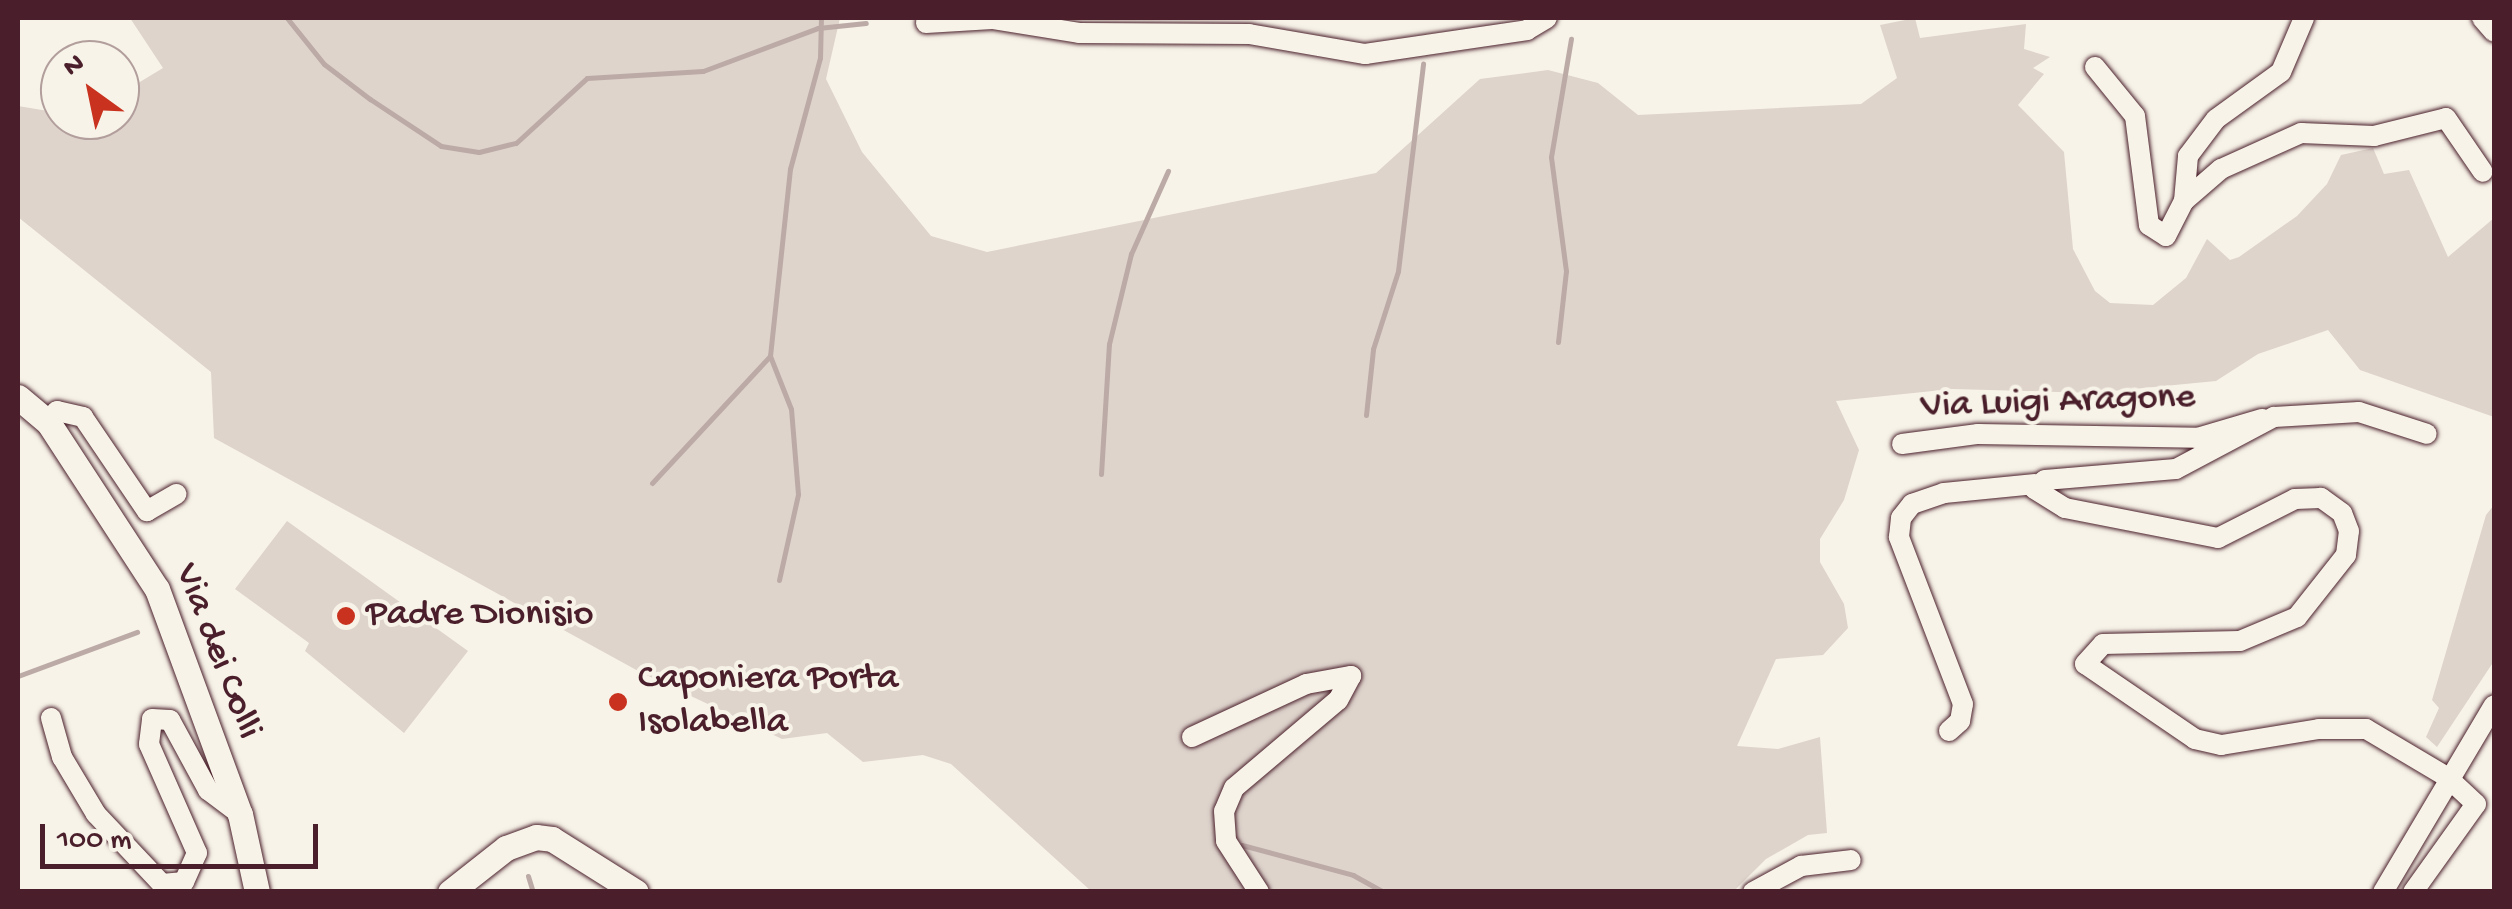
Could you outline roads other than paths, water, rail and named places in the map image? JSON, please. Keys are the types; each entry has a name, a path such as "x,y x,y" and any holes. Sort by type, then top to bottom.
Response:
{"street":[{"path":"926,23 992,19 1079,33 1245,26 1364,54 1527,30 1547,18"},
{"path":"2184,201 2188,156 2216,119 2281,72 2304,18"},
{"path":"2482,18 2494,32"},
{"path":"2095,67 2135,116 2149,225 2166,236 2184,201 2221,169 2301,133 2374,136 2446,118 2483,172"},
{"name":"Via dei Colli","path":"18,396 48,422 157,589 240,814 257,892"},
{"path":"48,422 57,411 84,417 148,511 177,494"},
{"name":"Via Luigi Aragone","path":"1902,444 1978,434 2198,438 2274,417 2359,412 2427,434"},
{"name":"Via Luigi Aragone","path":"1949,731 1963,704 1899,537 1900,518 1912,504 1944,494 2161,474 2274,417"},
{"path":"2036,484 2038,495 2065,508 2218,538 2295,499 2331,504 2347,524 2346,555 2297,617 2240,641 2103,644 2087,655 2086,668 2195,739 2221,744 2319,729 2366,729 2448,777 2476,804 2413,892"},
{"path":"1192,737 1306,684 1350,676 1338,700 1234,788 1224,811 1226,841 1259,892"},
{"path":"2383,892 2494,705"},
{"name":"Via dei Colli","path":"51,718 62,757 96,814 162,884 178,886 190,878 197,853 148,740 152,719 170,720 208,790 240,814"},
{"path":"450,892 506,848 536,838 552,839 636,892"},
{"path":"1753,892 1801,866 1851,860"}],"waterway":[{"path":"287,18 324,64 370,99 441,146 479,152 516,143 587,78 703,71 818,28 866,23"},
{"path":"779,580 798,494 791,409 770,356 790,169 820,58 821,18"},
{"path":"1558,342 1566,271 1551,157 1571,39"},
{"path":"1366,415 1373,349 1398,271 1423,64"},
{"path":"1101,474 1109,344 1131,254 1168,171"},
{"path":"652,483 770,356"},
{"path":"18,676 137,632"},
{"path":"1242,845 1353,875 1384,892"},
{"path":"528,876 533,892"}],"place":[{"name":"Padre Dionisio","path":"346,616"},
{"name":"Caponiera Porta Isolabella","path":"618,702"}]}
